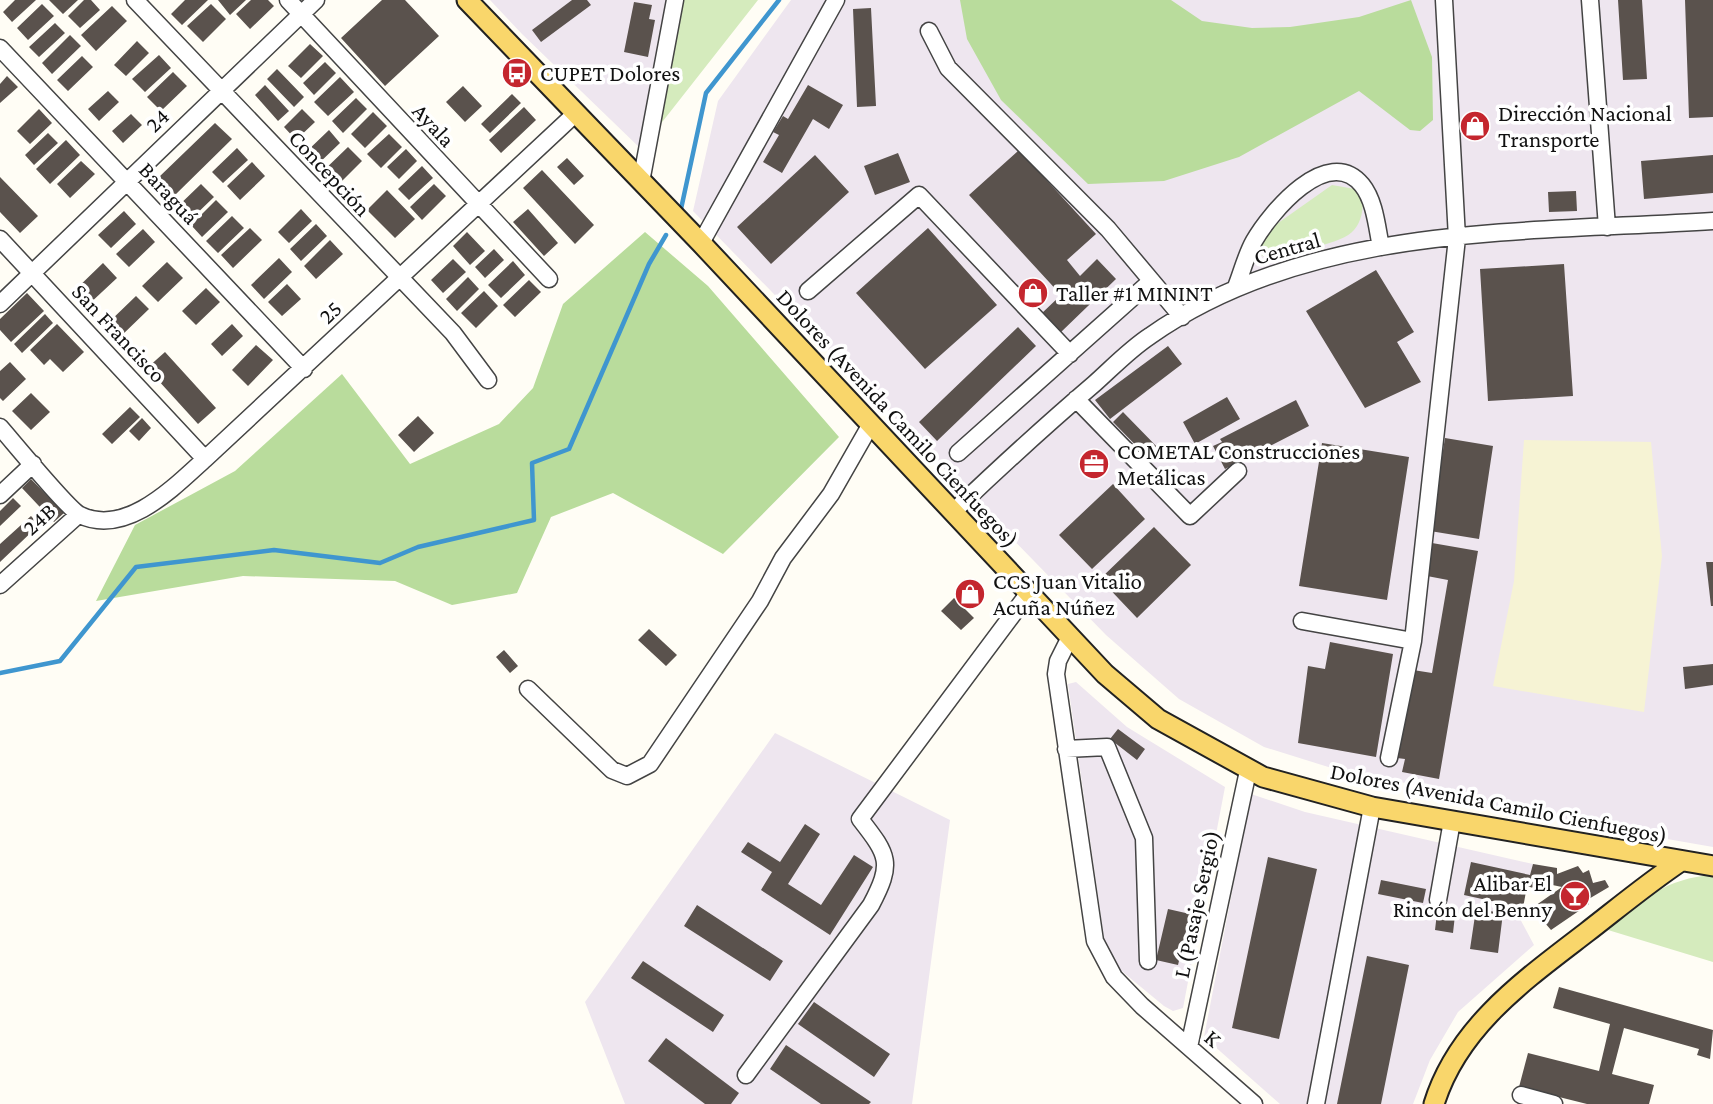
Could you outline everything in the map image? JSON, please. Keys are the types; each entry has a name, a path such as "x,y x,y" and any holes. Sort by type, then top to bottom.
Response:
{"main road":[{"name":"Dolores (Avenida Camilo Cienfuegos)","path":"467,0 701,243 1104,674 1158,719 1248,771 1314,793 1372,807 1713,866"},
{"path":"1434,1104 1438,1089 1476,1028 1506,994 1681,861"}],"street":[{"name":"Concepción","path":"135,0 453,333 488,380"},
{"name":"Ayala","path":"288,0 549,279"},
{"name":"24","path":"0,304 316,0"},
{"path":"641,182 675,0"},
{"path":"701,243 836,0"},
{"path":"1389,758 1413,641 1457,238 1444,0"},
{"path":"1590,0 1607,228"},
{"path":"929,31 948,68 1108,229 1182,317"},
{"name":"Baraguá","path":"0,48 304,369"},
{"name":"25","path":"78,514 102,521 127,517 172,488 304,369 476,204 575,114"},
{"path":"1236,287 1252,244 1268,218 1291,192 1322,176 1339,172 1349,174 1361,184 1368,195 1381,247"},
{"path":"808,291 919,195 1069,354"},
{"name":"Central","path":"953,512 1076,399 1150,336 1236,287 1295,268 1381,247 1457,238 1713,221"},
{"name":"San Francisco","path":"0,239 205,459"},
{"path":"958,453 1150,282"},
{"path":"1076,399 1190,516 1238,471"},
{"path":"528,689 612,770 627,775 650,764 760,601 783,558 831,494 871,424"},
{"path":"0,428 78,514"},
{"path":"0,495 33,464"},
{"name":"24B","path":"0,584 78,514"},
{"path":"746,1074 871,905 887,876 881,846 860,819 1028,594"},
{"path":"1302,621 1413,641"},
{"name":"K","path":"1070,637 1058,661 1056,674 1096,941 1114,977 1142,1006 1254,1104"},
{"path":"1066,749 1107,747 1144,838 1148,961"},
{"name":"L (Pasaje Sergio)","path":"1189,1047 1248,771"},
{"path":"1316,1104 1372,807"},
{"path":"1438,900 1452,821"},
{"path":"1521,1095 1554,1104"}],"shaded area":[{"path":"490,0 666,0 641,149 522,34"},
{"path":"791,0 1713,0 1713,847 1444,800 1436,789 1338,770 1264,747 1179,699 1106,635 693,211 718,101"},
{"path":"1524,440 1651,442 1662,556 1644,712 1493,686 1514,581"},
{"path":"1076,682 1127,727 1225,787 1183,1008 1173,1011 1164,1006 1107,959 1068,684"},
{"path":"775,733 950,820 912,1104 625,1104 585,1002"},
{"path":"1251,794 1305,812 1533,864 1519,917 1534,945 1458,1012 1430,1060 1413,1104 1280,1104 1204,1037"}],"green space":[{"path":"666,0 758,0 641,149"},
{"path":"960,0 1171,0 1202,21 1252,28 1290,27 1359,17 1411,0 1432,57 1433,120 1420,131 1410,130 1359,91 1239,157 1164,181 1088,184 1001,100 967,39"},
{"path":"1332,185 1355,189 1363,198 1360,219 1354,230 1327,244 1269,257 1262,256 1259,248 1271,228"},
{"path":"645,232 708,286 839,437 723,554 613,493 551,517 517,593 452,605 395,581 243,576 96,601 135,525 235,471 342,374 410,464 499,424 533,388 563,304"},
{"path":"1713,875 1713,962 1608,930 1655,892 1681,881"}],"building":[{"path":"15,0 36,0 12,22 3,12"},
{"path":"49,0 78,0 63,14"},
{"path":"84,0 91,0 100,10 80,28 68,16"},
{"path":"185,0 208,0 182,25 171,14"},
{"path":"218,0 246,0 230,15"},
{"path":"251,0 268,0 274,6 250,29 236,14"},
{"path":"382,0 405,0 439,36 385,86 341,38"},
{"path":"572,0 587,0 591,5 541,42 532,30"},
{"path":"1618,0 1642,0 1647,79 1623,80"},
{"path":"1685,0 1713,0 1713,117 1689,118"},
{"path":"634,2 652,5 649,19 655,20 648,57 624,52"},
{"path":"42,4 54,16 28,40 17,28"},
{"path":"211,4 226,19 203,42 187,26"},
{"path":"112,6 127,21 96,51 81,35"},
{"path":"871,8 876,106 857,107 853,9"},
{"path":"55,23 65,33 39,57 29,47"},
{"path":"70,35 81,46 52,74 42,63"},
{"path":"137,41 149,53 126,76 114,65"},
{"path":"310,44 323,56 301,78 288,66"},
{"path":"159,55 171,68 145,92 132,79"},
{"path":"82,56 93,67 68,91 57,80"},
{"path":"325,62 336,73 314,95 303,83"},
{"path":"277,69 304,97 294,107 267,79"},
{"path":"173,72 187,86 161,111 147,97"},
{"path":"7,76 18,87 0,103 0,84"},
{"path":"340,77 354,92 328,116 314,102"},
{"path":"265,85 289,111 278,121 255,95"},
{"path":"808,85 843,105 829,129 813,119 782,173 763,162 779,135 773,132 783,116 788,119"},
{"path":"463,86 482,106 465,122 446,102"},
{"path":"108,91 119,102 99,121 88,109"},
{"path":"512,94 521,103 490,133 481,124"},
{"path":"356,98 367,109 343,133 332,121"},
{"path":"524,107 536,120 501,153 489,140"},
{"path":"39,109 52,123 30,144 17,131"},
{"path":"302,109 315,122 296,140 284,127"},
{"path":"373,112 387,126 365,148 351,134"},
{"path":"131,114 142,125 123,143 112,131"},
{"path":"215,123 232,139 175,195 158,178"},
{"path":"329,130 340,143 316,166 304,154"},
{"path":"48,133 58,143 34,165 25,155"},
{"path":"389,134 402,147 381,168 367,154"},
{"path":"66,140 80,155 50,184 36,169"},
{"path":"348,147 362,161 334,189 320,174"},
{"path":"237,148 248,160 223,183 212,172"},
{"path":"406,149 417,161 399,179 387,167"},
{"path":"1019,150 1096,234 1067,260 1080,276 1097,259 1116,279 1060,333 1041,314 1061,295 969,195"},
{"path":"898,153 910,182 875,195 864,166"},
{"path":"815,155 849,192 771,264 737,227"},
{"path":"1713,155 1713,193 1644,199 1641,161"},
{"path":"567,158 584,176 574,185 557,167"},
{"path":"81,161 95,174 70,198 57,184"},
{"path":"252,162 265,176 240,200 227,186"},
{"path":"422,166 433,178 409,200 398,189"},
{"path":"542,170 594,225 575,244 523,188"},
{"path":"0,177 38,216 20,233 0,212"},
{"path":"201,184 214,197 187,223 174,210"},
{"path":"434,184 446,196 422,220 410,207"},
{"path":"387,190 415,219 395,238 367,210"},
{"path":"1576,191 1577,211 1549,212 1548,192"},
{"path":"216,200 228,212 202,237 191,225"},
{"path":"301,209 312,221 289,243 278,232"},
{"path":"528,209 558,243 544,256 513,222"},
{"path":"124,211 136,224 111,248 98,235"},
{"path":"232,216 244,228 218,253 206,241"},
{"path":"316,224 327,236 301,261 290,249"},
{"path":"250,228 262,240 233,268 221,255"},
{"path":"928,228 997,305 925,369 856,293"},
{"path":"143,229 155,242 129,267 116,254"},
{"path":"467,232 485,251 470,265 453,246"},
{"path":"330,240 343,254 316,279 304,266"},
{"path":"494,249 504,260 485,278 475,267"},
{"path":"279,258 292,272 264,299 251,285"},
{"path":"453,259 466,272 443,293 431,280"},
{"path":"513,261 525,275 501,298 488,285"},
{"path":"167,262 183,278 158,302 142,286"},
{"path":"103,263 117,278 87,306 73,292"},
{"path":"1564,264 1573,396 1488,401 1480,269"},
{"path":"1376,270 1414,332 1397,342 1421,382 1365,408 1306,311"},
{"path":"468,277 479,289 457,311 446,299"},
{"path":"529,280 541,292 515,317 503,305"},
{"path":"287,284 301,299 282,316 268,302"},
{"path":"206,288 220,302 196,325 182,311"},
{"path":"484,291 498,306 476,328 461,313"},
{"path":"27,293 44,311 11,342 0,330 0,319"},
{"path":"136,296 149,309 120,337 107,324"},
{"path":"45,314 53,323 22,353 14,344"},
{"path":"57,324 84,352 63,372 50,359 44,365 30,350"},
{"path":"232,324 243,336 222,356 211,344"},
{"path":"1018,327 1036,346 937,441 919,422"},
{"path":"256,345 273,360 248,386 232,370"},
{"path":"1168,346 1182,364 1110,419 1095,400"},
{"path":"165,352 216,408 198,424 147,368"},
{"path":"10,362 26,379 3,401 0,398 0,371"},
{"path":"31,393 50,412 31,430 12,411"},
{"path":"1227,397 1240,419 1195,444 1183,422"},
{"path":"1296,400 1309,426 1225,469 1213,446 1222,442 1220,439"},
{"path":"130,407 140,417 112,444 102,434"},
{"path":"1123,412 1162,452 1152,462 1113,422"},
{"path":"418,416 434,433 414,452 398,435"},
{"path":"142,418 151,428 139,441 129,431"},
{"path":"1445,438 1493,446 1479,539 1430,531"},
{"path":"1322,443 1409,457 1387,600 1299,586"},
{"path":"31,479 64,513 54,522 22,488"},
{"path":"1113,484 1145,519 1092,569 1059,535"},
{"path":"13,498 21,506 0,526 0,511"},
{"path":"31,516 39,525 0,562 0,544"},
{"path":"1154,527 1191,565 1137,618 1100,579"},
{"path":"1432,543 1478,551 1439,779 1402,772 1405,759 1397,758 1413,670 1432,673 1448,580 1427,576"},
{"path":"1706,562 1713,562 1713,606 1711,606"},
{"path":"954,598 974,618 961,630 941,611"},
{"path":"649,629 677,655 666,666 638,640"},
{"path":"1330,642 1393,654 1376,757 1298,743 1308,666 1325,669"},
{"path":"504,650 518,666 510,673 496,657"},
{"path":"1713,664 1713,685 1685,689 1683,667"},
{"path":"1118,729 1145,749 1137,760 1110,739"},
{"path":"805,824 820,834 788,884 821,905 854,855 873,867 830,935 761,890 772,872 741,852 748,842 780,862"},
{"path":"1268,857 1317,869 1279,1039 1232,1028"},
{"path":"1471,862 1530,875 1533,864 1557,868 1557,874 1578,866 1583,873 1589,870 1593,883 1605,880 1609,887 1587,900 1589,904 1551,930 1532,908 1562,887 1538,882 1536,889 1527,886 1523,908 1464,895"},
{"path":"1381,880 1426,889 1423,903 1378,894"},
{"path":"697,905 783,961 770,981 684,926"},
{"path":"1168,909 1190,914 1178,965 1156,960"},
{"path":"1476,909 1503,913 1498,953 1470,949"},
{"path":"1437,913 1455,915 1453,933 1435,930"},
{"path":"1367,956 1409,965 1381,1104 1337,1104"},
{"path":"643,961 724,1015 713,1032 631,978"},
{"path":"1559,987 1713,1030 1710,1059 1697,1055 1699,1049 1624,1028 1612,1074 1654,1085 1649,1104 1587,1104 1519,1087 1528,1053 1599,1071 1610,1024 1553,1008"},
{"path":"814,1002 890,1054 874,1077 798,1024"},
{"path":"666,1038 739,1093 731,1104 705,1104 648,1061"},
{"path":"786,1045 871,1102 821,1104 770,1069"}],"waterway":[{"path":"681,209 706,93 779,0"},
{"path":"0,673 60,661 136,567 274,550 380,563 418,547 534,520 532,463 569,449 649,264 666,235"}],"place":[{"name":"CUPET Dolores","path":"517,73"},
{"name":"Dirección Nacional Transporte","path":"1475,126"},
{"name":"Taller #1 MININT","path":"1033,293"},
{"name":"COMETAL Construcciones Metálicas","path":"1094,464"},
{"name":"CCS Juan Vitalio Acuña Núñez","path":"970,594"},
{"name":"Alibar El Rincón del Benny","path":"1575,896"}]}
